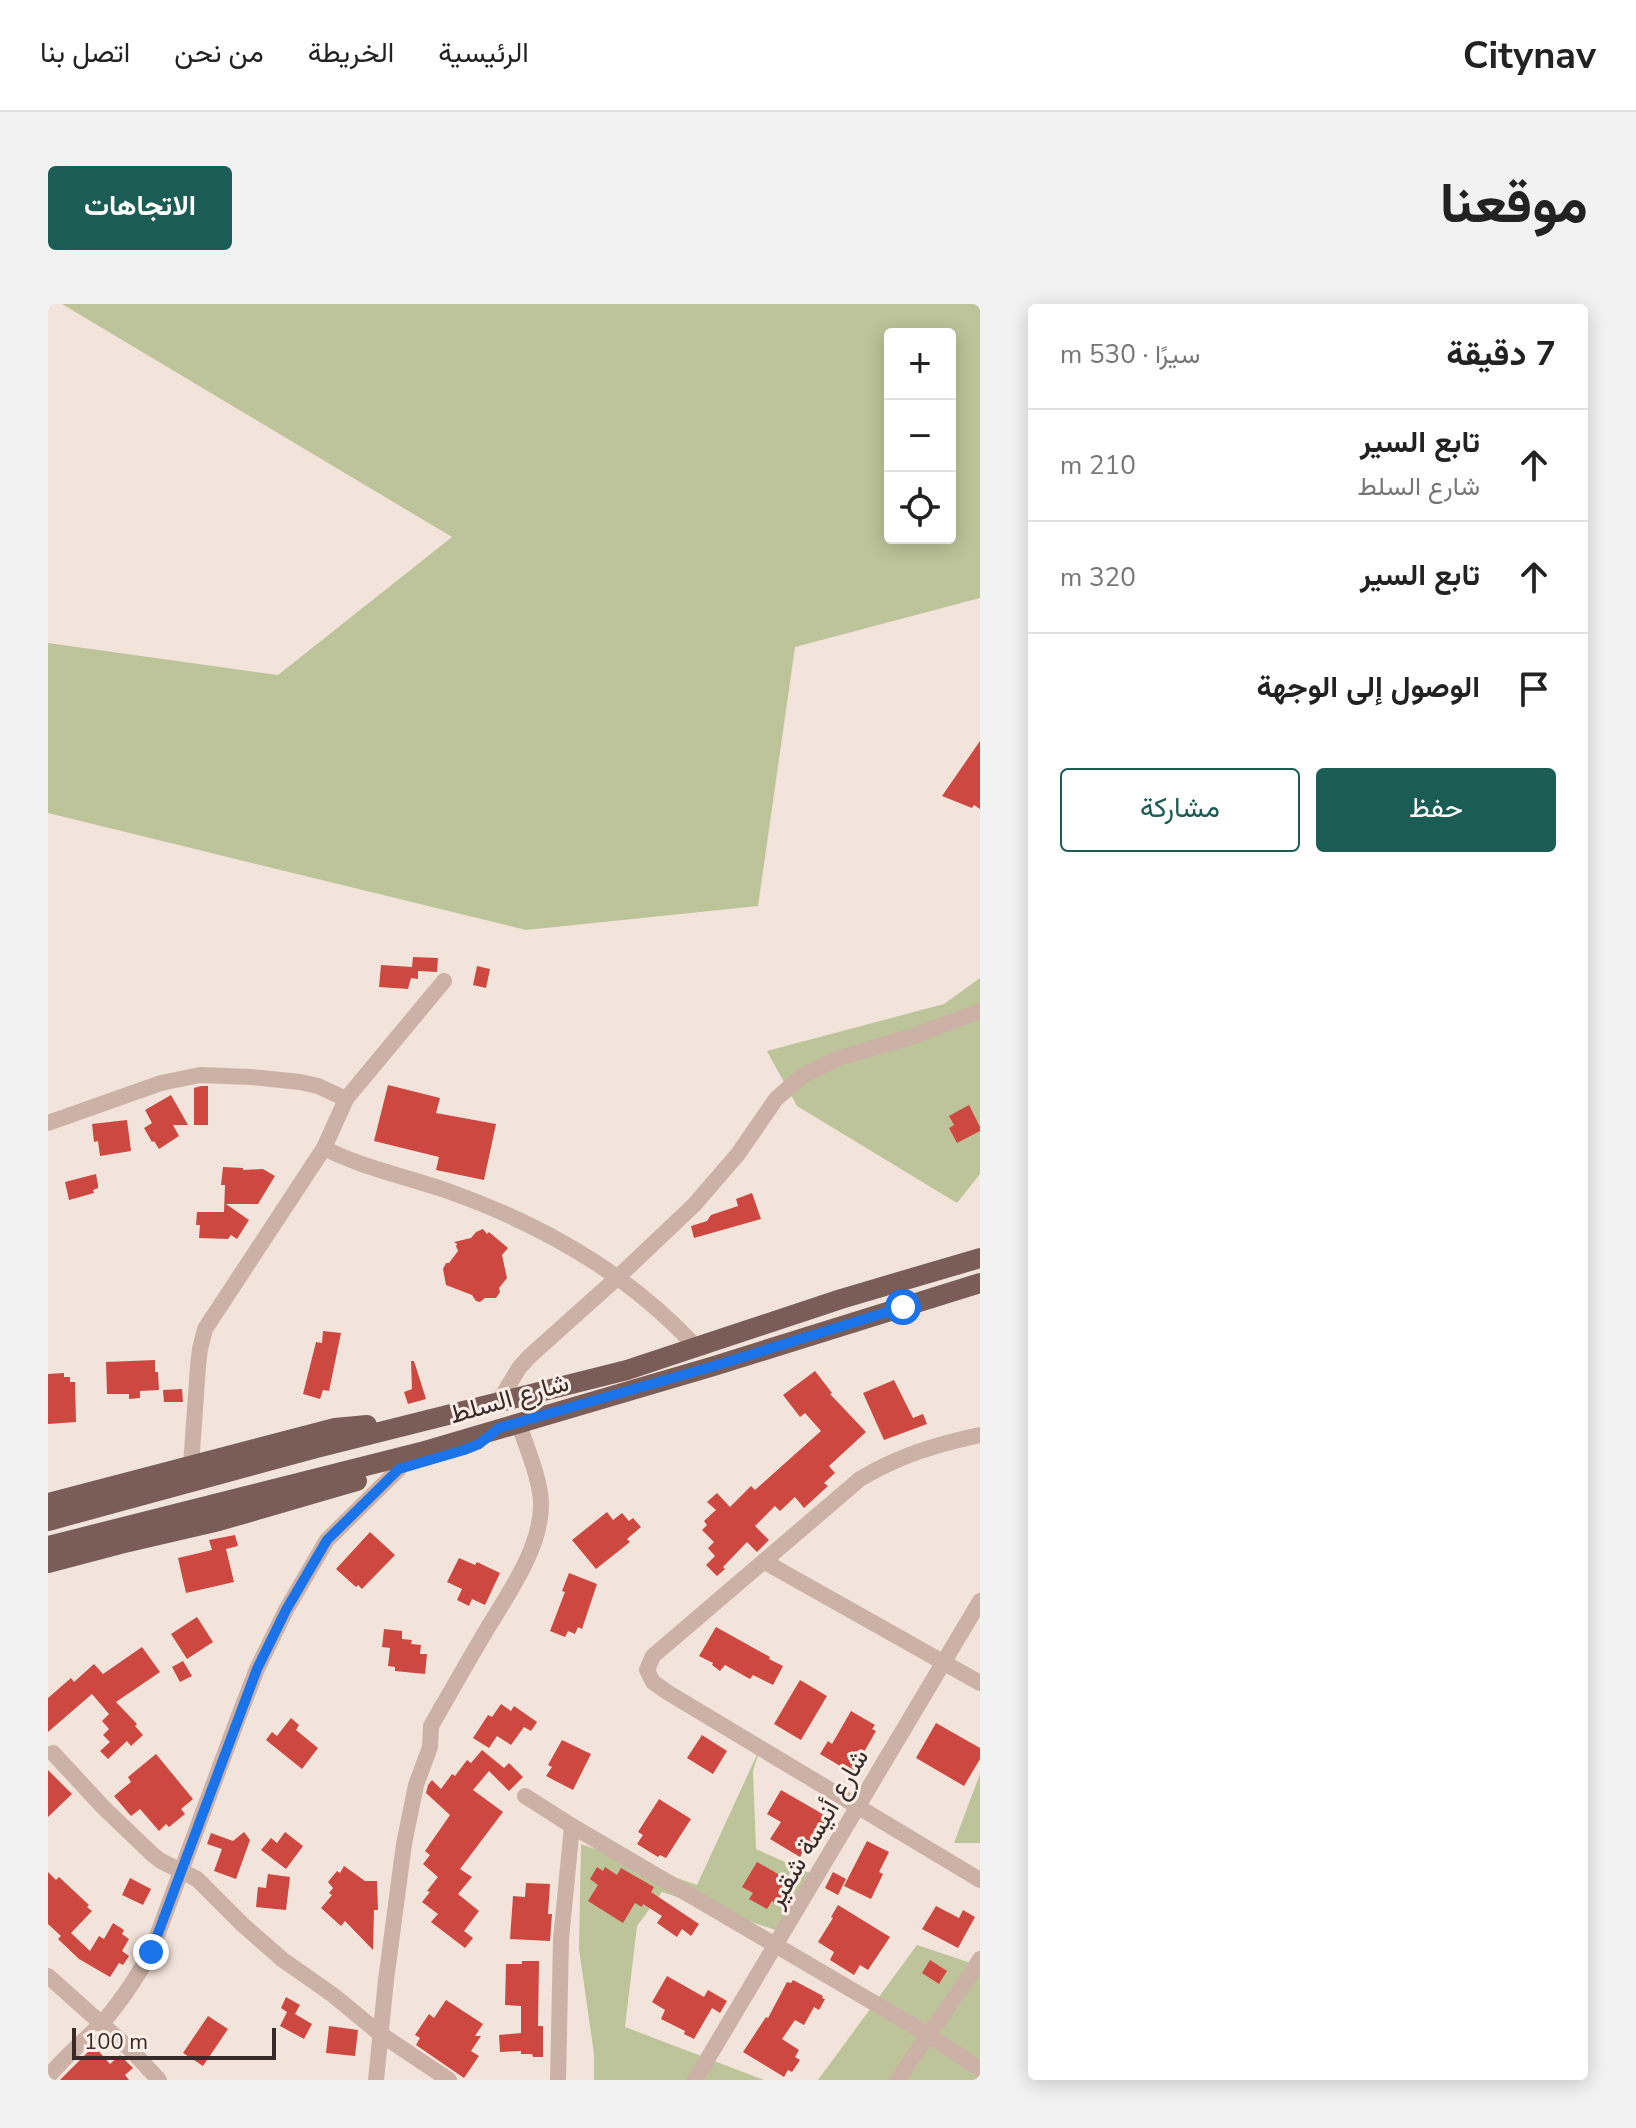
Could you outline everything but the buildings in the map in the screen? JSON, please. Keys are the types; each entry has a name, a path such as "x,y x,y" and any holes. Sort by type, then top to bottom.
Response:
{"main road":[{"name":"شارع السلط","path":"48,1521 419,1421 627,1370 841,1299 980,1258"},
{"name":"شارع السلط","path":"48,1546 421,1452 714,1366 980,1283"},
{"path":"48,1503 335,1428 419,1421"},
{"path":"48,1563 219,1521 399,1469 479,1444 509,1425"}],"street":[{"path":"191,1466 199,1357 205,1329 324,1148 346,1099 444,981"},
{"path":"498,1403 530,1356 694,1205 738,1154 776,1099 802,1076 839,1058 911,1037 980,1011"},
{"path":"48,1123 161,1083 200,1075 300,1082 318,1086 346,1099"},
{"path":"324,1148 371,1169 441,1189 511,1217 569,1246 618,1277 673,1322 696,1347"},
{"path":"376,2080 379,2033 404,1844 416,1785 430,1747 431,1726 532,1550 537,1535 541,1506 538,1487 509,1425"},
{"path":"980,1435 919,1451 860,1479 653,1656 647,1670 653,1682 667,1692 980,1880"},
{"path":"48,2077 61,2060 101,2023 151,1952 257,1669 286,1610 327,1540 399,1469"},
{"path":"765,1562 980,1683"},
{"name":"شارع أنيسة شقير","path":"695,2080 980,1601"},
{"path":"53,1753 161,1861 203,1884 262,1943 379,2033 449,2080"},
{"path":"525,1796 927,2034 980,2069"},
{"path":"558,2080 561,1939 572,1826"},
{"path":"898,2080 980,1959"},
{"path":"48,1976 132,2051 159,2080"}],"green space":[{"path":"62,304 980,304 980,598 795,647 758,906 526,930 48,813 48,643 278,675 452,537"},
{"path":"980,978 980,1174 957,1203 797,1106 767,1051 944,1004"},
{"path":"761,1746 753,1771 756,1849 823,1879 790,1935 662,1892 637,1926 625,2027 764,2080 594,2080 594,2054 579,1949 581,1844 697,1885"},
{"path":"980,1774 980,1843 954,1843"},
{"path":"917,1945 980,1966 980,2080 818,2080"}],"route":[{"path":"151,1952 257,1669 286,1610 327,1540 399,1469 479,1444 499,1428 903,1307"}]}
